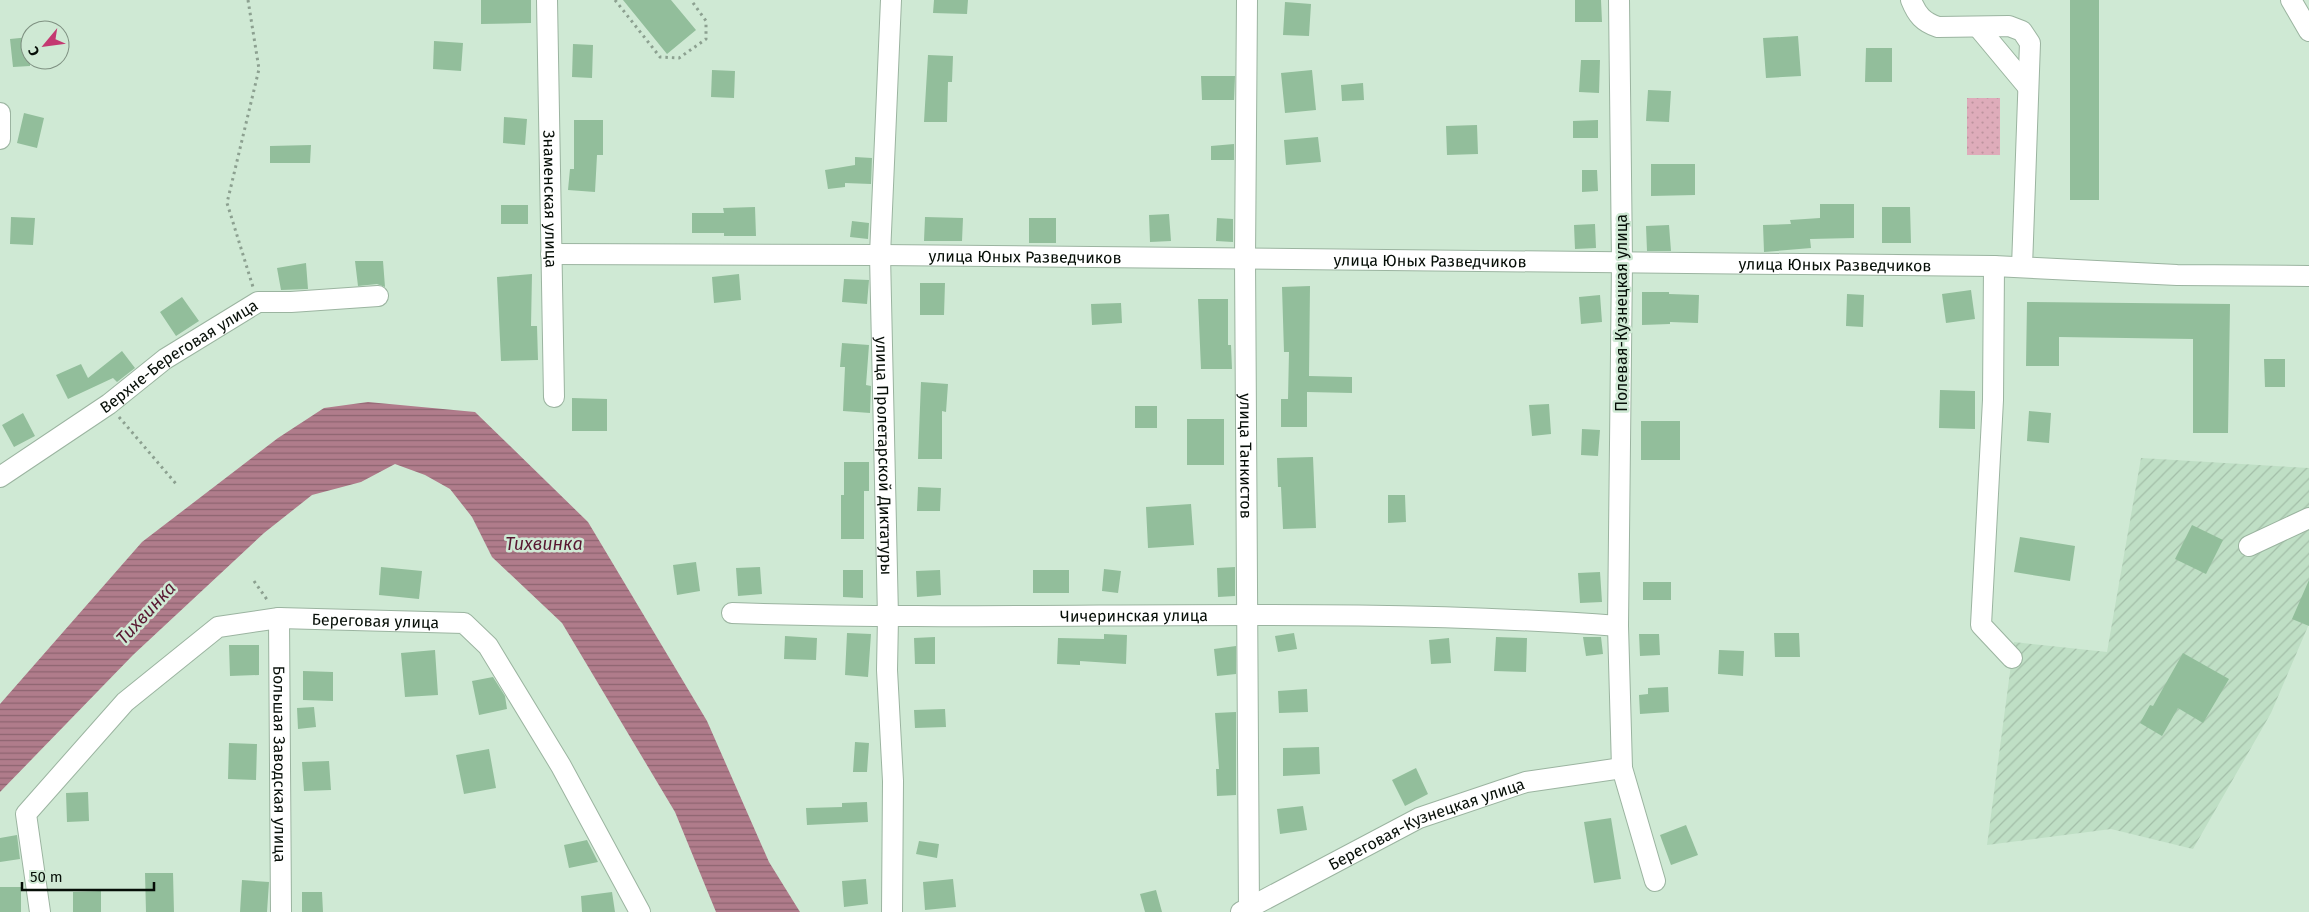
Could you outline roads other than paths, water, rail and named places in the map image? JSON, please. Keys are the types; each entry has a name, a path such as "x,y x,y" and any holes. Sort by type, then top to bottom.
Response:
{"street":[{"name":"Знаменская улица","path":"547,0 554,397"},
{"name":"улица Пролетарской Диктатуры","path":"891,0 880,255 888,617 887,670 893,781 892,912"},
{"name":"улица Танкистов","path":"1246,911 1245,258 1247,0"},
{"name":"Полевая-Кузнецкая улица","path":"1619,0 1622,262 1618,626 1622,768 1655,881"},
{"path":"1912,0 1916,14 1927,24 1938,27 2009,26 2022,31 2030,43 2022,267"},
{"path":"2291,0 2309,31"},
{"path":"1978,27 2028,88"},
{"path":"0,113 0,139"},
{"name":"улица Юных Разведчиков","path":"551,254 1245,258 1994,266 2177,275 2309,276"},
{"path":"1994,266 1993,400 1981,625 2012,658"},
{"name":"Верхне-Береговая улица","path":"1,474 109,404 164,359 258,302 291,302 378,296"},
{"path":"2248,546 2309,518"},
{"name":"Чичеринская улица","path":"732,613 888,617 1247,614 1537,620 1618,626"},
{"name":"Береговая улица","path":"40,912 26,814 125,702 218,627 279,618 464,623 488,646 561,766 640,912"},
{"name":"Большая Заводская улица","path":"279,618 280,912"},
{"name":"Береговая-Кузнецкая улица","path":"1246,911 1419,818 1526,782 1622,768"}],"water":[{"name":"Тихвинка","path":"368,402 475,412 588,522 707,721 769,862 800,912 716,912 675,812 562,623 492,557 472,517 450,489 425,475 395,464 361,482 312,495 264,533 133,655 0,792 0,704 142,542 278,438 324,408"}]}
